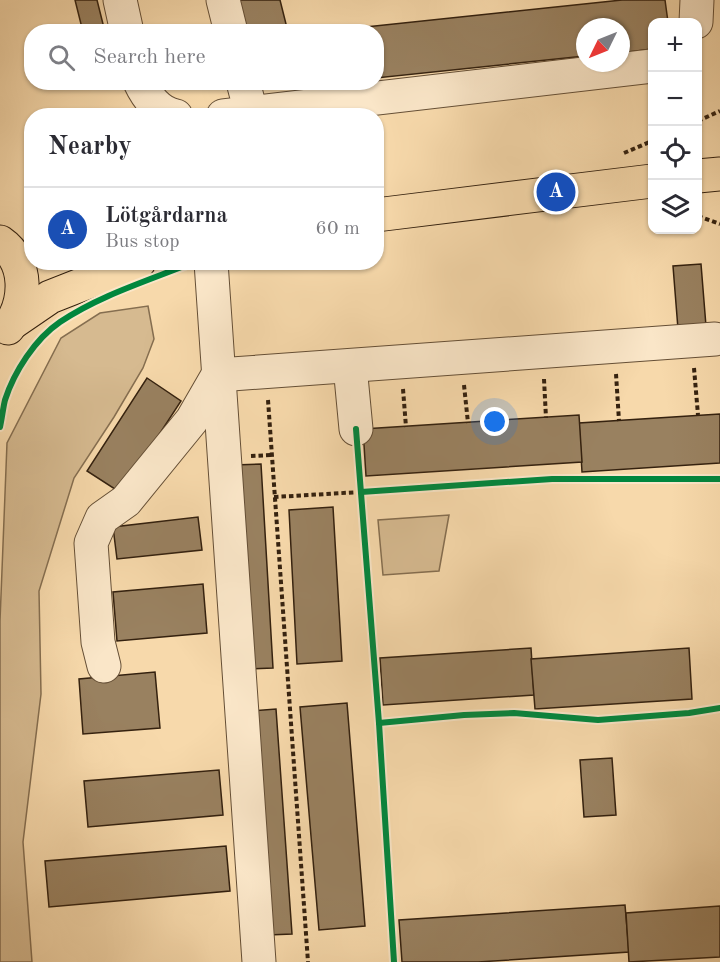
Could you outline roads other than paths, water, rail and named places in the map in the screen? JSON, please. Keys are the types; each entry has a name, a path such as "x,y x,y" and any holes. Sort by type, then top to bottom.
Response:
{"main road":[{"path":"702,176 720,174"},
{"path":"384,214 648,181"},
{"path":"3,332 20,308 23,289 14,250"},
{"path":"3,332 50,297 119,270"}],"lane":[{"path":"120,0 125,24"},
{"path":"223,0 229,24"},
{"path":"696,18 697,0"},
{"path":"239,103 648,66"},
{"path":"144,90 158,108"},
{"path":"211,270 259,962"},
{"path":"218,375 703,340"},
{"path":"350,366 356,429"},
{"path":"104,666 99,642 91,543 102,518 126,501 192,420 218,375"}],"place":[{"name":"Lötgårdarna","path":"556,192"}]}
